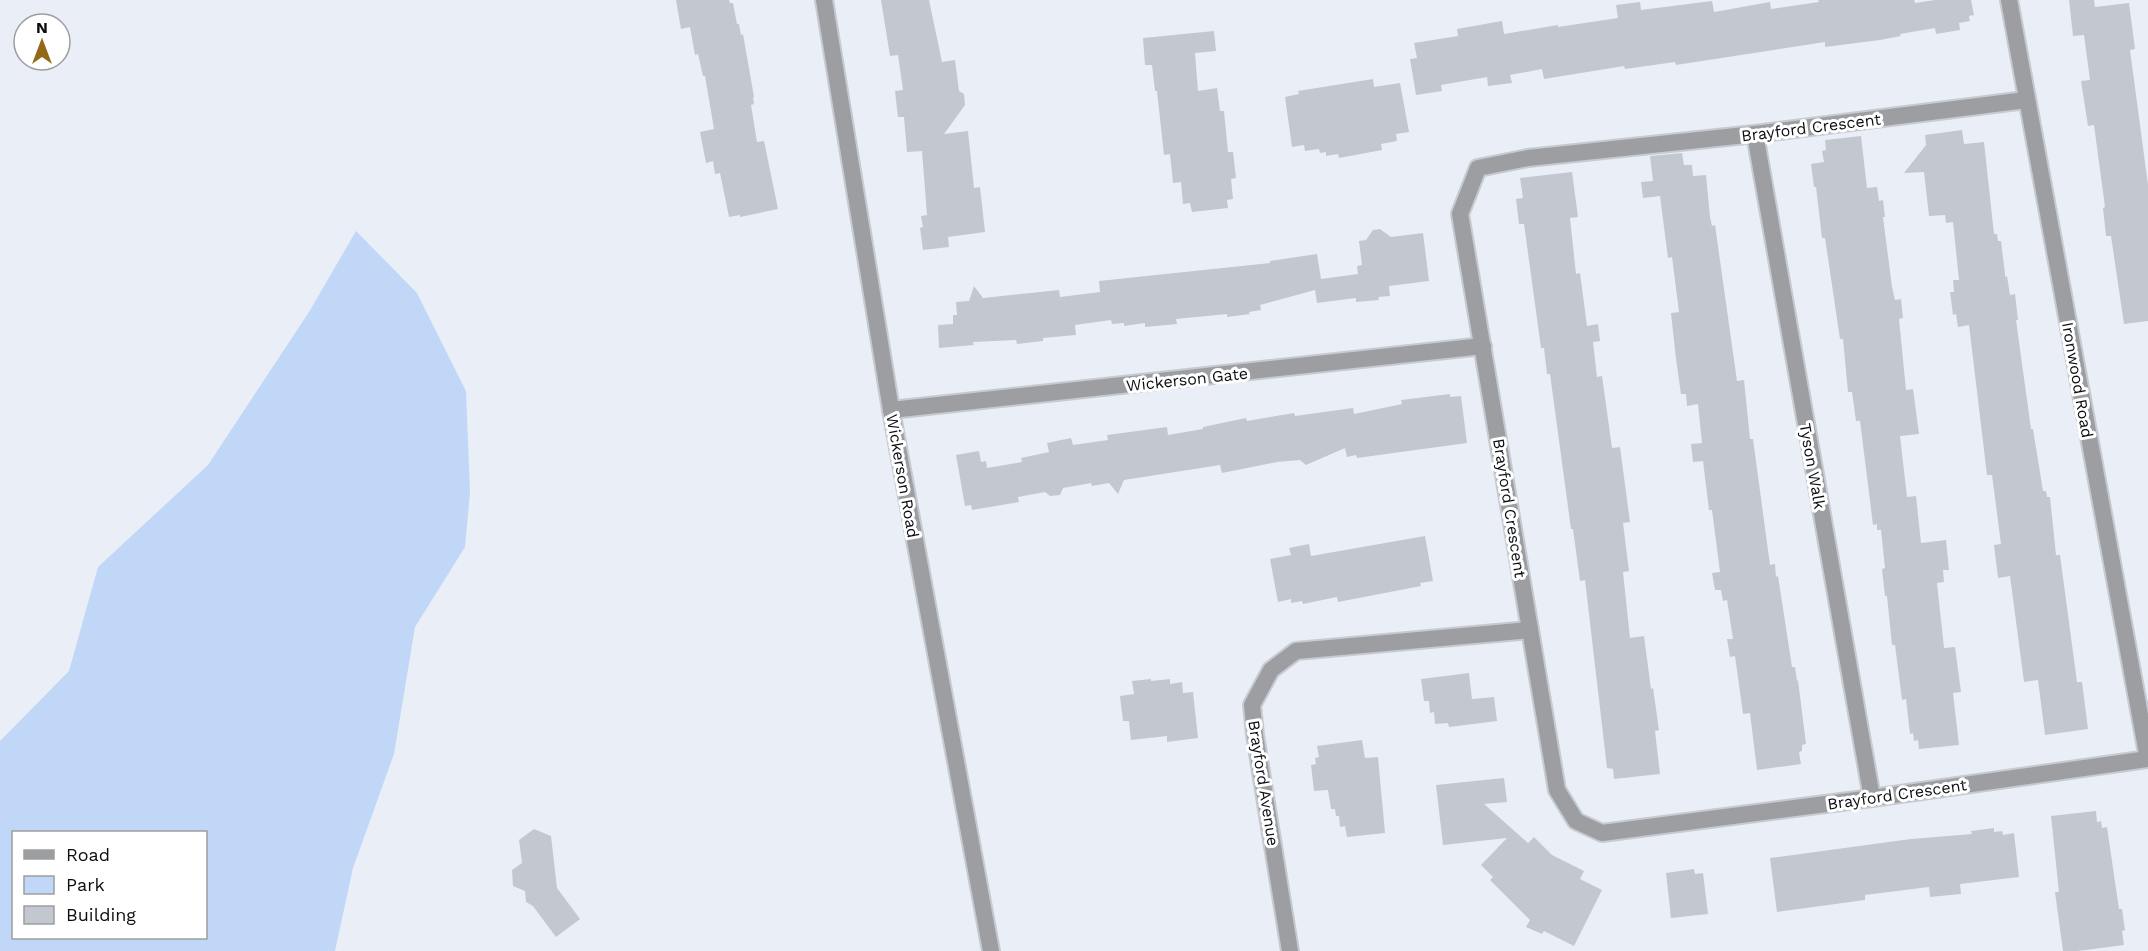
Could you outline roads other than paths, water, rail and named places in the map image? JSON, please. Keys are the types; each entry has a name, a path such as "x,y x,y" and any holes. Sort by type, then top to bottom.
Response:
{"street":[{"name":"Wickerson Road","path":"824,0 891,410 991,951"},
{"name":"Ironwood Road","path":"2009,0 2148,759"},
{"name":"Brayford Crescent","path":"2026,100 1755,134 1528,158 1478,168 1460,214 1557,790 1576,821 1602,833 2148,759"},
{"name":"Tyson Walk","path":"1755,134 1872,798"},
{"name":"Wickerson Gate","path":"891,410 1483,346"},
{"name":"Brayford Avenue","path":"1290,951 1252,705 1271,670 1296,651 1530,630"}]}
